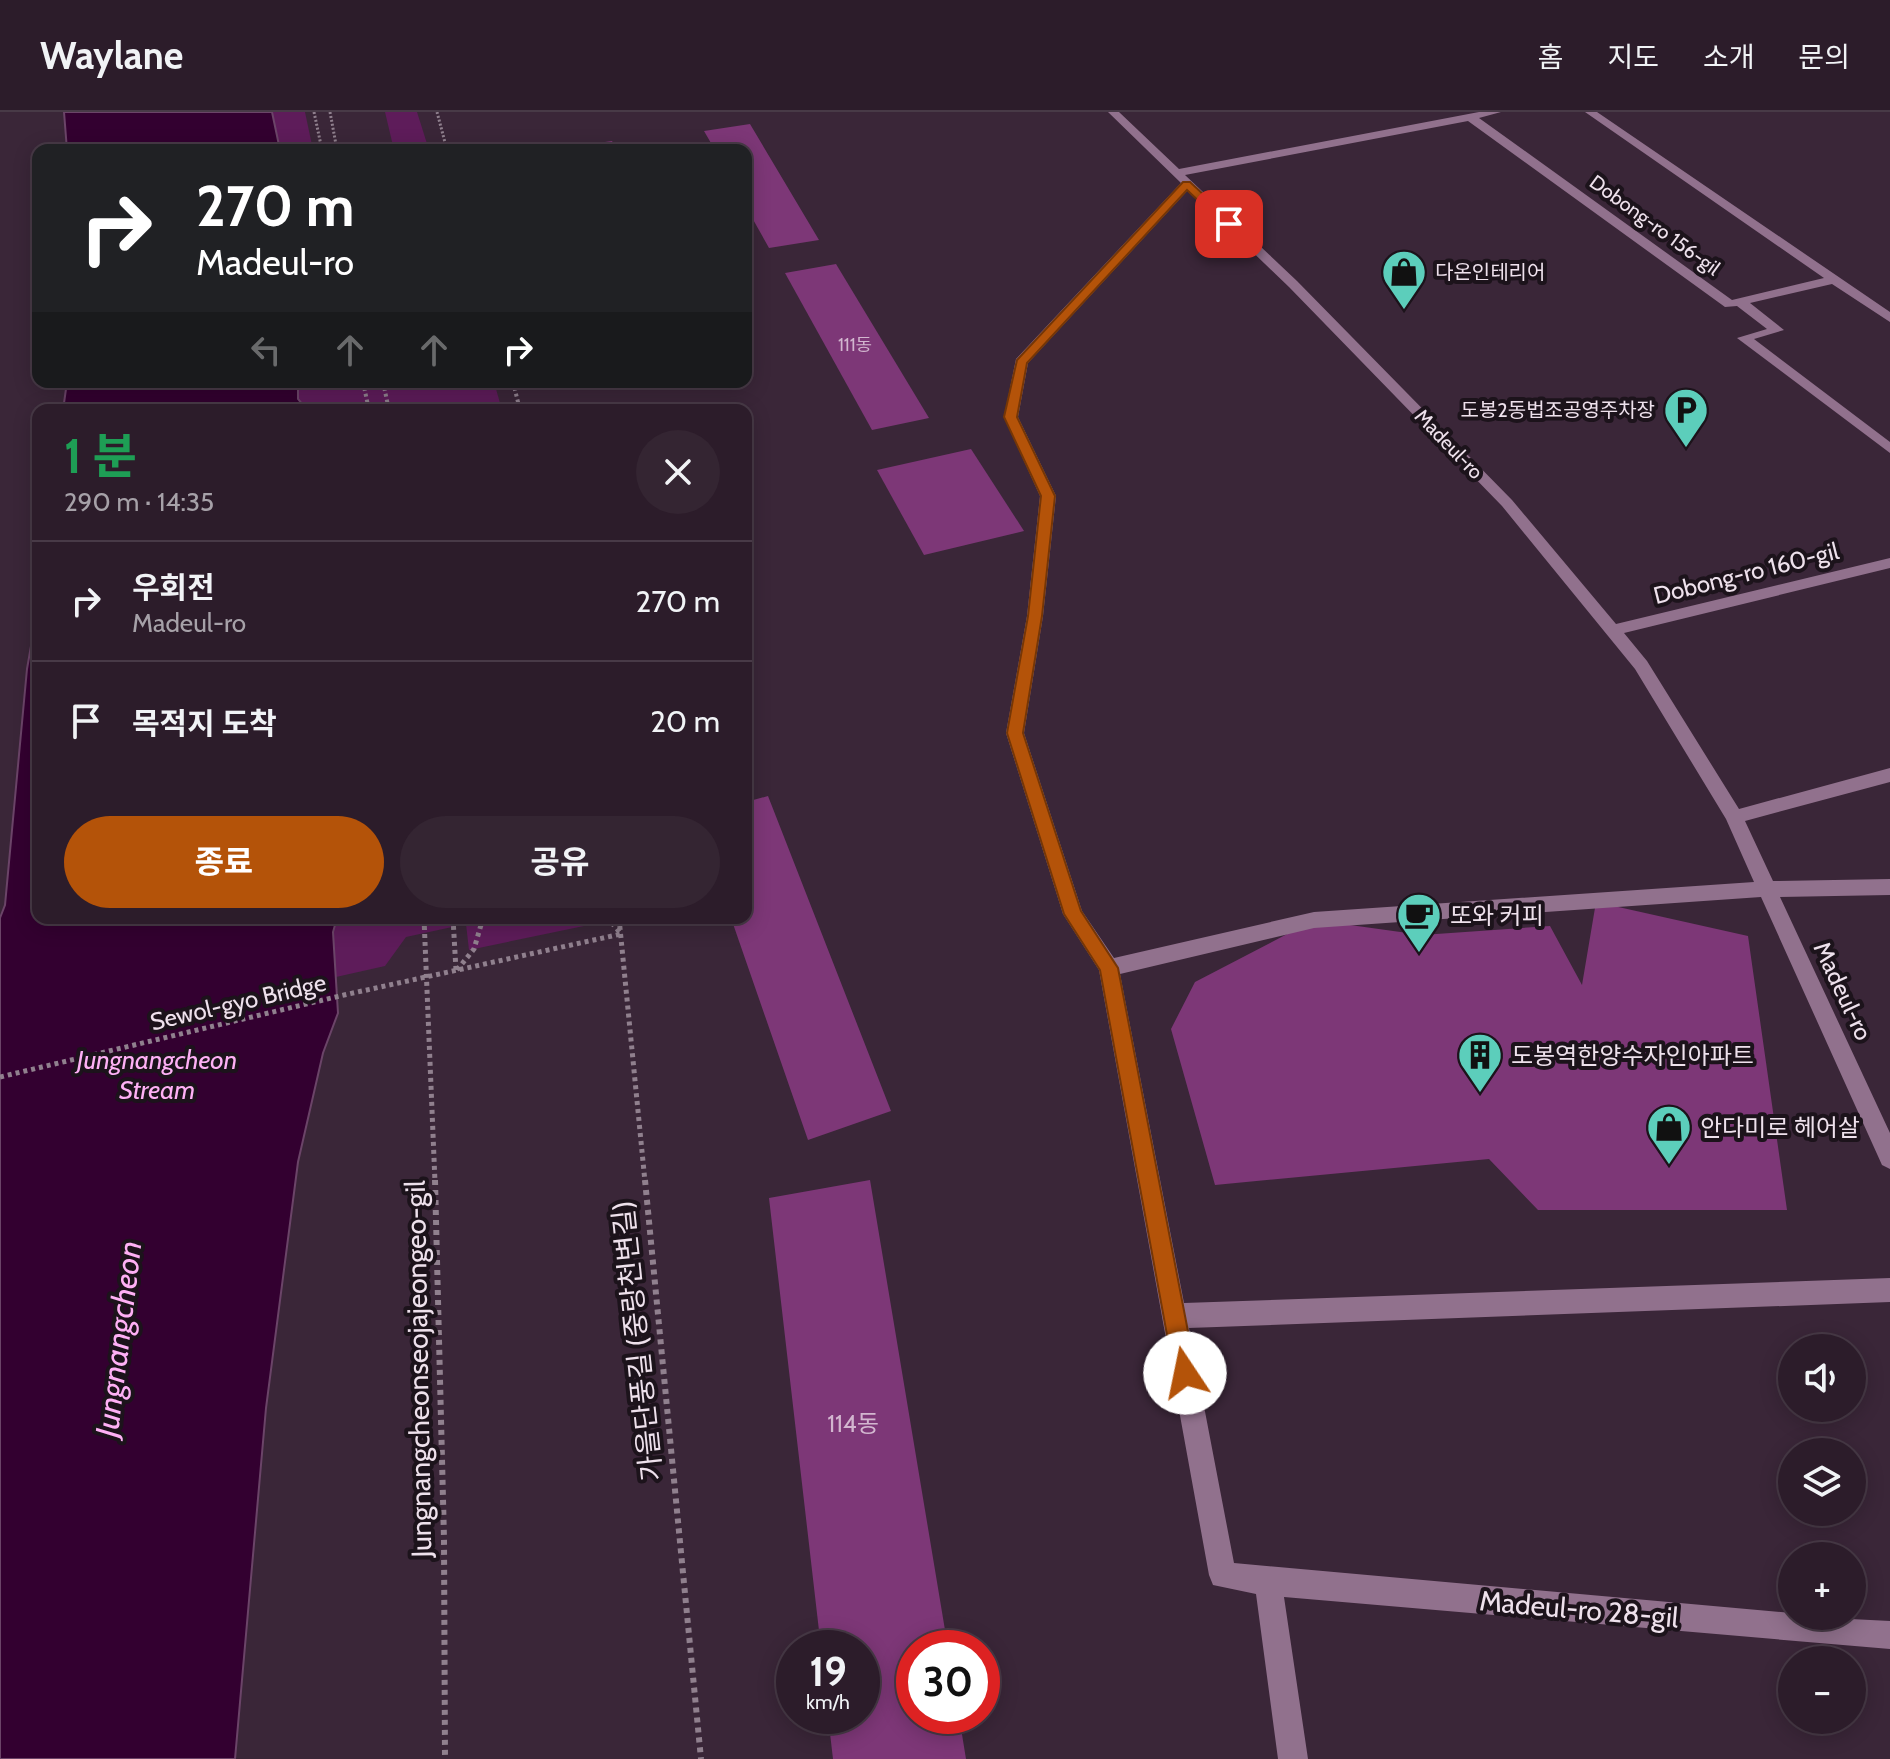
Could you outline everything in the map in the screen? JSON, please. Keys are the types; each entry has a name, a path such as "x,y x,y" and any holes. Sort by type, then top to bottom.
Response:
{"street":[{"name":"Madeul-ro","path":"1113,112 1293,284 1507,503 1649,676 1734,817 1890,1158"},
{"path":"1181,178 1496,112"},
{"path":"1590,112 1890,318"},
{"name":"Dobong-ro 156-gil","path":"1470,117 1728,303 1741,303"},
{"name":"Madeul-ro 28-gil","path":"1181,178 1021,362 1011,417 1048,496 1035,616 1015,733 1073,914 1109,968 1223,1575 1268,1582 1890,1635"},
{"path":"1741,303 1834,280"},
{"path":"1741,303 1777,330 1744,338 1890,449"},
{"name":"Dobong-ro 160-gil","path":"1613,630 1890,563"},
{"path":"1734,817 1890,775"},
{"path":"1109,968 1314,920 1768,889 1890,887"},
{"path":"1174,1316 1890,1290"},
{"path":"1268,1582 1293,1759"}],"path":[{"path":"314,112 321,144"},
{"path":"330,112 336,144"},
{"path":"437,112 445,144"},
{"name":"Jungnangcheonseojajeongeo-gil","path":"424,924 443,1414 445,1759"},
{"path":"453,924 456,971"},
{"path":"456,971 474,949 481,924"},
{"path":"613,924 621,934"},
{"name":"가을단풍길 (중랑천변길)","path":"620,924 701,1759"},
{"name":"Sewol-gyo Bridge","path":"0,1077 344,995 621,934"}],"shaded area":[{"path":"272,112 305,112 312,144 279,144"},
{"path":"385,112 417,112 427,144 393,144"},
{"path":"298,388 496,388 500,404 302,404 298,399"},
{"path":"335,924 466,924 406,937 385,966 336,977"},
{"path":"466,924 584,924 584,926 469,950"}],"water":[{"path":"64,112 272,112 279,144 67,144"},
{"path":"66,388 298,388 298,399 302,404 64,404"},
{"name":"Jungnangcheon Stream","path":"32,640 32,924 335,924 333,932 338,1013 323,1053 298,1162 266,1408 235,1759 0,1759 0,918 5,905"}],"building":[{"path":"750,124 819,240 769,248 752,218 752,144 712,144 704,131"},
{"path":"836,264 929,418 872,430 785,273"},
{"path":"971,449 1024,531 924,555 877,470"},
{"path":"768,796 891,1111 808,1140 733,924 752,924 752,800"},
{"name":"도봉역한양수자인아파트","path":"1596,902 1748,936 1787,1210 1538,1210 1489,1159 1215,1185 1171,1029 1195,982 1314,920 1422,935 1550,926 1582,985"},
{"path":"870,1180 945,1630 896,1630 896,1734 962,1734 966,1759 833,1759 830,1734 880,1734 880,1630 819,1630 769,1198"}],"place":[{"name":"다온인테리어","path":"1404,311"},
{"name":"도봉2동법조공영주차장","path":"1686,449"},
{"name":"또와 커피","path":"1419,954"},
{"name":"도봉역한양수자인아파트","path":"1480,1094"},
{"name":"안다미로 헤어살","path":"1669,1166"}],"route":[{"path":"1185,1373 1109,968 1073,914 1015,733 1035,616 1048,496 1011,417 1021,362 1187,184 1229,224"}],"water label":[{"name":"Jungnangcheon","path":"118,1339"}]}
